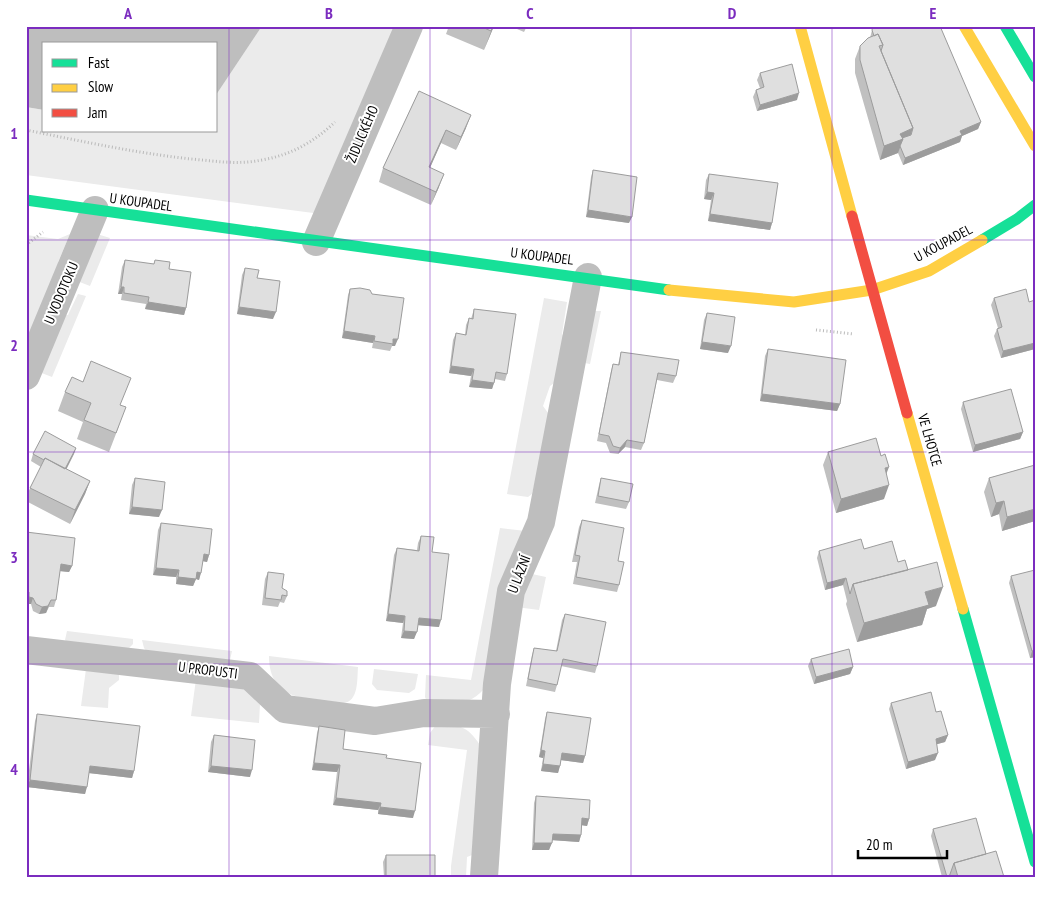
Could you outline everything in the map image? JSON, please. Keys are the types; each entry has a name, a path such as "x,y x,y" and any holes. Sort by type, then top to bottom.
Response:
{"street":[{"name":"ŽIDLICKÉHO","path":"316,242 409,26"},
{"name":"VE LHOTCE","path":"800,26 872,290 1035,862"},
{"path":"964,26 1035,146"},
{"path":"1005,26 1035,77"},
{"name":"U KOUPADEL","path":"26,200 316,242 588,277 688,292 794,302 872,290 929,271 1017,219 1035,205"},
{"name":"U VODOTOKU","path":"26,376 95,210"},
{"name":"U LÁZNÍ","path":"484,877 497,684 511,591 541,522 588,277"},
{"name":"U PROPUSTI","path":"26,650 250,676 286,709 295,711 375,721 424,713 496,714"}],"path":[{"path":"26,130 110,147 235,164 263,160 305,146 320,136 340,116"},
{"path":"26,245 43,232"},
{"path":"812,329 861,335"}],"shaded area":[{"path":"26,26 262,26 218,92 218,42 42,42 42,110 26,107"},
{"path":"262,26 401,26 321,214 26,175 26,107 42,110 42,132 218,132 218,92"},
{"path":"70,234 58,262 61,268 26,348 26,235 58,239"},
{"path":"97,234 110,238 90,286 77,281"},
{"path":"78,294 86,296 52,377 39,372 60,316 68,315"},
{"path":"544,298 567,302 562,334 565,339 557,381 550,386 543,406 551,417 532,494 528,497 507,494"},
{"path":"595,311 601,311 590,364 579,362"},
{"path":"500,528 526,531 484,689 478,695 465,702 427,702 425,697 426,675 471,680"},
{"path":"532,574 546,577 539,610 516,607"},
{"path":"67,631 133,639 133,644 127,650 68,645 65,640"},
{"path":"142,640 232,651 230,660 149,654 144,648"},
{"path":"269,656 358,667 355,694 348,702 343,703 293,695 283,690 276,682 271,671"},
{"path":"86,669 119,672 119,680 109,688 108,708 81,706"},
{"path":"374,669 418,674 415,689 409,693 377,690 372,684"},
{"path":"196,679 239,681 260,704 259,723 191,716"},
{"path":"436,725 462,728 471,733 480,745 472,855 467,857 466,877 451,877 451,866 467,750 428,745 430,733"}],"building":[{"path":"480,26 493,26 491,31"},
{"path":"873,26 940,26 981,122 960,131 962,135 905,158 900,146 902,138 911,135 913,128 881,51 883,45 878,34 874,36"},
{"path":"878,34 883,45 879,46 913,128 900,134 903,139 884,146 860,60 860,46 868,38"},
{"path":"792,64 799,93 760,105 756,90 764,87 760,73"},
{"path":"419,91 471,115 461,137 446,130 429,167 444,174 436,192 383,168"},
{"path":"593,170 637,177 632,217 588,210"},
{"path":"709,174 778,183 772,223 710,214 714,193 707,192"},
{"path":"125,260 154,264 155,260 170,262 169,269 191,272 186,308 148,302 149,297 124,293 124,287 121,287"},
{"path":"245,268 259,270 257,278 280,281 276,312 239,307"},
{"path":"350,289 370,290 372,294 404,298 398,339 393,339 393,344 374,341 375,336 344,331"},
{"path":"1026,289 1029,302 1035,300 1035,343 1003,351 997,329 1002,327 994,298"},
{"path":"474,309 516,314 507,374 496,372 494,383 472,380 474,369 451,366 456,333 466,335 469,318 473,319"},
{"path":"707,313 735,317 731,346 702,342"},
{"path":"768,349 846,360 840,404 762,394"},
{"path":"621,352 679,360 676,376 658,373 644,443 627,440 620,448 613,446 609,436 599,434 613,364 619,365"},
{"path":"91,361 131,378 120,405 126,407 116,433 84,420 91,403 65,392 72,377 83,382"},
{"path":"1011,389 1023,432 975,445 963,402"},
{"path":"45,431 76,448 65,469 33,454"},
{"path":"876,438 881,456 885,454 889,467 885,468 889,485 841,499 828,452"},
{"path":"45,458 90,481 75,510 30,488"},
{"path":"1035,465 1035,509 1007,517 1004,501 996,503 989,478"},
{"path":"135,478 165,482 162,510 132,507"},
{"path":"601,478 633,484 629,502 598,496"},
{"path":"582,520 624,528 618,561 624,562 619,585 576,577 580,556 575,555"},
{"path":"161,523 212,529 209,555 204,554 201,573 197,572 196,579 178,577 179,570 156,568"},
{"path":"26,532 75,538 72,566 61,564 56,600 51,600 48,606 42,607 36,604 33,598 29,597 29,592 26,592"},
{"path":"421,536 434,537 432,552 449,554 441,620 419,618 417,632 404,631 405,616 388,614 397,548 419,551"},
{"path":"861,539 864,549 892,541 898,562 905,560 908,570 853,584 850,594 846,578 827,583 819,551"},
{"path":"937,562 943,587 925,592 929,605 864,623 853,584"},
{"path":"1035,570 1035,650 1032,651 1011,576"},
{"path":"268,572 284,574 282,588 287,591 287,596 282,595 281,600 265,598"},
{"path":"565,614 606,622 597,666 563,659 557,685 528,679 534,648 557,651"},
{"path":"849,649 853,667 816,677 811,659"},
{"path":"931,692 936,712 941,711 948,735 936,739 938,753 908,762 891,703"},
{"path":"547,712 591,718 585,756 562,753 560,766 543,764 545,751 541,750"},
{"path":"37,714 140,726 134,771 90,766 87,787 30,780"},
{"path":"319,726 345,730 343,749 387,755 386,758 421,763 415,811 380,807 381,803 336,798 340,765 314,763"},
{"path":"214,735 255,740 252,770 211,766"},
{"path":"536,796 590,800 589,819 582,818 581,835 553,834 552,843 534,843"},
{"path":"976,818 986,854 954,863 949,877 947,877 933,829"},
{"path":"996,851 1004,877 958,877 954,863"},
{"path":"386,855 435,855 435,877 386,877"}],"traffic: fast":[{"path":"1005,26 1035,77"},
{"path":"26,200 669,290"},
{"path":"982,240 1017,219 1035,205"},
{"path":"963,609 1035,862"}],"traffic: slow":[{"path":"800,26 852,216"},
{"path":"964,26 1035,146"},
{"path":"669,290 794,302 872,290 929,271 982,240"},
{"path":"907,413 963,609"}],"traffic: jam":[{"path":"852,216 907,413"}]}
